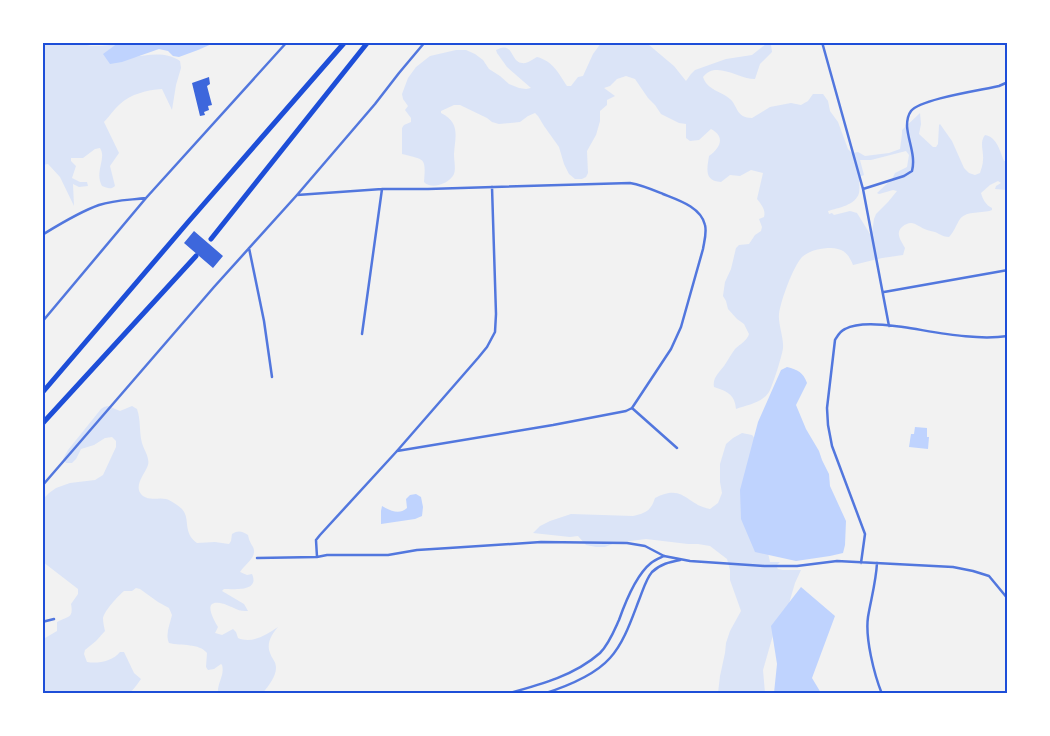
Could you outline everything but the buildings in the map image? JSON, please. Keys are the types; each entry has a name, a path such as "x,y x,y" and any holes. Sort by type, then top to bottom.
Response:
{"highway":[{"path":"42,393 345,42"},
{"path":"210,239 368,42"},
{"path":"42,424 196,256"}],"street":[{"path":"42,322 146,198 287,42"},
{"path":"42,486 297,195 425,42"},
{"path":"822,42 863,188 890,326"},
{"path":"863,188 904,176 912,171 914,164 907,125 910,112 913,109 936,100 999,86 1008,82"},
{"path":"297,195 382,189 630,183 642,184 682,201 696,210 706,226 704,243 681,327 671,349 632,408 626,411 553,425 397,451"},
{"path":"318,557 316,540 483,353 495,332 492,186"},
{"path":"362,334 382,189"},
{"path":"42,235 76,215 100,205 116,201 146,198"},
{"path":"249,248 264,321 272,377"},
{"path":"884,292 1008,270"},
{"path":"861,562 865,534 832,446 828,425 827,408 835,340 839,333 846,328 864,324 980,337 1008,336"},
{"path":"632,408 677,448"},
{"path":"257,558 388,555 418,550 541,542 627,543 645,546 664,556 764,566 797,566 837,561 953,567 988,576 1008,599"},
{"path":"506,694 554,680 601,652 610,639 630,593 644,570 651,563 664,556"},
{"path":"543,694 571,684 610,658 618,647 634,614 651,573 665,564 683,559"},
{"path":"877,563 868,619 868,634 874,669 882,694"},
{"path":"42,622 54,619"}],"shaded area":[{"path":"43,43 55,45 80,43 91,46 121,44 132,57 163,55 180,61 181,68 172,110 162,89 151,90 134,95 124,101 104,122 119,153 110,166 115,186 107,188 102,186 100,181 102,152 100,148 95,149 83,158 71,158 71,161 76,166 72,178 80,182 87,182 88,186 79,187 73,184 74,206 60,177 48,164 43,165"},
{"path":"601,43 649,43 674,66 686,81 695,70 726,59 752,55 766,44 773,43 771,45 772,52 760,64 755,79 721,70 714,70 708,72 703,77 705,81 711,88 730,99 740,114 752,118 770,107 791,103 801,105 808,101 813,94 823,94 828,101 830,111 838,122 848,149 852,153 858,152 865,156 889,153 900,149 902,130 920,113 921,124 919,134 933,147 936,147 940,124 952,141 964,168 969,173 975,175 980,173 982,165 983,138 985,135 989,136 998,145 1004,161 1007,161 1007,190 995,189 1001,183 998,181 990,185 981,193 985,202 992,210 963,216 949,237 912,223 906,224 899,232 899,237 905,248 903,255 853,265 845,252 835,249 816,250 802,257 791,276 780,308 779,318 783,348 771,388 766,396 758,401 736,409 732,397 714,387 714,383 734,351 745,341 749,334 744,324 728,309 723,296 725,282 731,269 736,248 739,245 749,244 755,235 761,231 762,227 759,219 764,217 764,212 757,199 763,173 751,170 740,176 730,175 721,182 709,177 709,156 716,150 720,142 719,135 716,132 711,129 699,140 690,141 686,138 686,124 679,123 661,114 635,79 626,76 617,79 610,86 604,88 615,96 607,100 607,105 600,111 600,121 596,135 587,151 588,173 582,179 575,179 569,174 559,147 535,113 520,122 499,124 460,105 454,105 441,111 452,121 456,136 454,174 452,178 440,185 431,186 424,182 425,168 422,161 402,154 402,128 411,122 411,118 405,110 408,106 402,94 408,78 416,67 430,56 456,50 466,50 483,60 489,69 509,84 526,89 531,88 507,67 496,50 502,48 509,49 515,59 522,63 537,57 543,59 555,68 567,86 571,86 578,77 583,76 593,54","holes":["906,151 909,155 907,167 895,173 892,179 877,193 897,191 876,214 872,233 870,234 857,213 850,211 834,215 832,213 829,214 828,211 851,203 857,197 859,177 864,175 860,160 871,160"]},
{"path":"108,406 120,411 132,406 137,409 141,439 148,457 148,465 139,485 143,496 166,499 181,508 185,513 188,530 192,539 197,543 215,542 229,544 232,534 236,532 248,535 254,554 240,572 247,575 252,574 254,580 249,587 224,589 222,591 244,604 248,611 239,610 220,603 212,604 210,607 218,627 215,633 222,635 233,629 238,638 248,640 264,636 278,627 269,642 269,649 276,671 263,693 218,693 223,669 222,665 208,670 206,667 207,653 204,650 195,646 169,643 168,633 172,615 169,608 136,588 132,591 124,591 112,603 103,618 105,631 85,650 84,654 87,662 96,663 109,660 120,652 124,652 134,673 141,679 131,692 111,694 43,694 42,648 45,645 45,638 57,631 57,622 71,615 71,604 78,594 78,589 43,562 43,499 56,488 70,483 95,480 103,475 116,447 116,441 112,437 105,438 94,445 81,449 72,463 66,463 63,459 101,409"},
{"path":"742,433 752,435 758,442 770,562 780,562 776,566 778,569 801,570 788,607 775,628 763,670 765,693 718,693 726,643 741,611 730,580 727,559 710,546 698,544 646,539 596,547 586,545 578,536 570,537 533,533 540,526 550,521 571,514 638,515 648,510 655,498 672,493 684,496 702,507 710,509 718,503 722,493 720,464 726,444"}],"water":[{"path":"118,43 214,43 179,57 159,49 122,62 110,64 103,54"},
{"path":"787,367 800,372 807,383 796,405 829,474 830,486 846,521 843,553 796,561 755,552 741,519 740,490 758,422 781,370"},
{"path":"915,427 927,428 927,437 929,437 928,449 909,447 911,434 914,434"},
{"path":"416,494 421,497 422,516 415,519 381,524 382,506 392,511 404,510 407,508 406,499 410,495"},
{"path":"801,587 835,616 812,678 821,693 774,693 777,664 771,626"}]}
